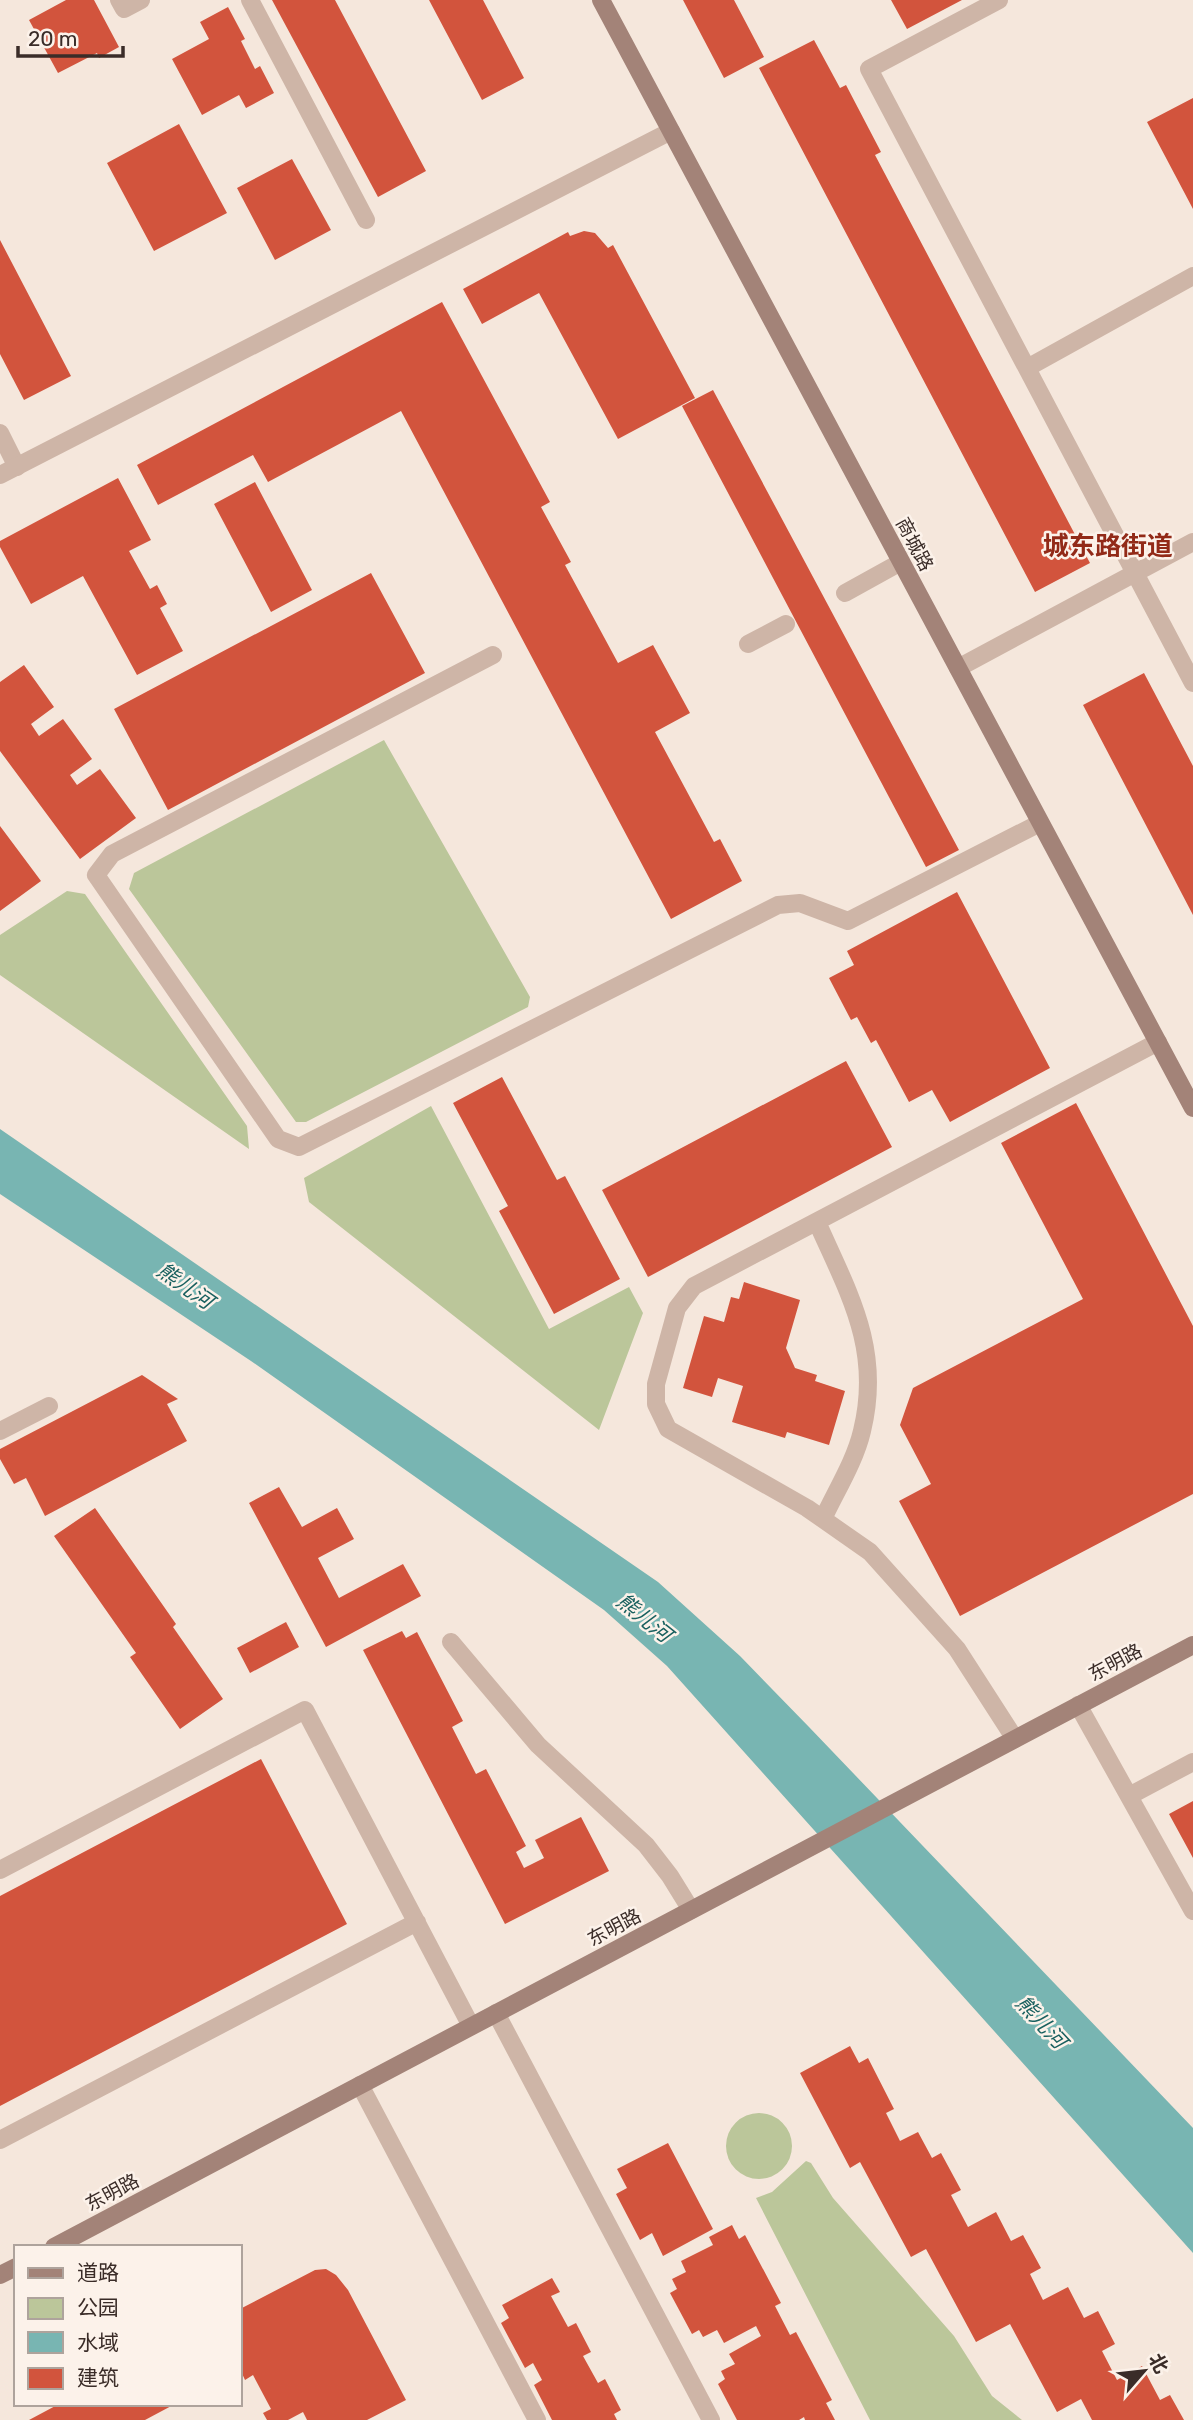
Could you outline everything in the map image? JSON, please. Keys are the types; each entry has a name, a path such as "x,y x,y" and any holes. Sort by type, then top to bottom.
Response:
{"street":[{"path":"119,0 124,9 141,0"},
{"path":"250,0 366,219"},
{"name":"商城路","path":"601,0 1193,1108"},
{"path":"999,0 869,69 1193,683"},
{"path":"0,475 671,131"},
{"path":"1027,368 1193,276"},
{"path":"0,433 17,467"},
{"path":"958,668 1193,542"},
{"path":"845,593 901,562"},
{"path":"748,644 786,624"},
{"path":"493,655 112,854 96,875 278,1139 299,1147 778,905 800,903 848,921 1040,823"},
{"path":"1015,1739 957,1649 870,1552 823,1519 668,1429 656,1404 656,1384 677,1308 694,1286 1158,1042"},
{"path":"817,1222 861,1322 870,1379 862,1433 823,1519"},
{"path":"0,1431 49,1405"},
{"path":"451,1642 538,1745 646,1845 691,1910"},
{"name":"东明路","path":"58,2245 1193,1645"},
{"path":"1078,1705 1193,1911"},
{"path":"0,1870 305,1710 471,2026"},
{"path":"1129,1796 1193,1762"},
{"path":"0,2140 417,1922"},
{"path":"496,2013 712,2420"},
{"path":"360,2085 537,2420"}],"green space":[{"path":"384,740 530,997 528,1007 306,1122 296,1122 129,889 134,873"},
{"path":"67,891 85,894 247,1126 249,1149 0,975 0,935"},
{"path":"431,1106 549,1329 629,1287 643,1313 599,1430 309,1202 304,1178"},
{"path":"759,2113 772,2116 782,2123 789,2133 792,2146 789,2159 782,2169 772,2176 759,2179 746,2176 736,2169 729,2159 726,2146 729,2133 736,2123 746,2116"},
{"path":"806,2161 811,2163 833,2198 954,2336 992,2396 1022,2420 870,2420 756,2198 772,2192"}],"water":[{"name":"熊儿河","path":"0,1129 658,1582 740,1656 1193,2128 1193,2253 667,1666 604,1610 251,1361 0,1194"}],"building":[{"path":"66,0 94,0 119,47 99,58 97,53 58,73 29,20"},
{"path":"272,0 335,0 426,171 378,197"},
{"path":"429,0 483,0 524,78 482,100"},
{"path":"683,0 734,0 764,57 724,78"},
{"path":"891,0 962,0 907,29"},
{"path":"228,7 245,39 241,41 255,69 260,66 274,93 246,108 239,95 202,115 172,59 209,39 200,22"},
{"path":"814,40 840,88 846,85 881,152 875,155 1090,563 1035,592 759,68"},
{"path":"1193,98 1193,209 1147,122"},
{"path":"179,124 227,213 154,251 107,163"},
{"path":"292,159 331,230 275,260 237,188"},
{"path":"584,231 595,233 608,248 613,245 695,398 618,439 539,293 482,324 463,289 568,232 570,236"},
{"path":"0,240 71,376 24,400 0,354"},
{"path":"442,302 550,502 541,507 571,562 565,565 618,663 653,645 690,713 655,732 714,842 720,839 742,881 671,919 401,411 268,482 253,455 158,505 137,465"},
{"path":"713,390 959,850 926,867 682,406"},
{"path":"118,478 151,540 129,551 150,589 157,585 167,604 160,608 183,651 137,675 83,576 31,604 0,547 0,541"},
{"path":"255,482 312,590 271,612 214,504"},
{"path":"371,573 425,673 168,810 114,709"},
{"path":"24,665 54,707 31,724 39,736 63,719 92,759 70,775 77,785 100,769 136,818 80,859 0,751 0,682"},
{"path":"1144,673 1193,766 1193,915 1083,705"},
{"path":"0,826 41,881 0,911"},
{"path":"957,892 1050,1068 950,1122 932,1090 909,1102 876,1040 871,1043 857,1017 851,1020 829,978 854,965 847,951"},
{"path":"846,1061 892,1147 648,1277 602,1190"},
{"path":"502,1077 557,1180 565,1176 620,1279 554,1314 499,1211 508,1206 453,1103"},
{"path":"1076,1103 1193,1326 1193,1494 960,1616 899,1501 931,1484 900,1425 913,1388 1083,1299 1001,1143"},
{"path":"744,1282 800,1300 786,1348 795,1368 817,1375 815,1381 845,1391 829,1445 787,1432 785,1438 732,1422 743,1386 718,1378 712,1397 683,1388 704,1316 724,1322 731,1297 739,1299"},
{"path":"142,1375 178,1399 167,1404 187,1441 45,1516 26,1478 14,1484 0,1459 0,1449"},
{"path":"279,1487 302,1527 337,1508 354,1539 318,1558 339,1598 403,1564 421,1596 326,1647 249,1503"},
{"path":"95,1508 176,1624 173,1627 223,1699 180,1729 130,1657 136,1653 54,1536"},
{"path":"286,1622 299,1647 250,1673 237,1648"},
{"path":"402,1631 406,1638 417,1632 463,1721 452,1727 476,1774 486,1769 526,1846 516,1852 524,1868 544,1858 535,1840 581,1817 609,1871 505,1924 363,1650"},
{"path":"261,1759 347,1924 0,2106 0,1896"},
{"path":"1193,1801 1193,1858 1169,1814"},
{"path":"850,2046 859,2063 868,2058 894,2109 886,2113 900,2141 918,2132 932,2158 941,2153 961,2190 951,2195 968,2227 996,2212 1011,2241 1023,2235 1041,2268 1030,2274 1043,2300 1068,2287 1084,2318 1098,2311 1115,2344 1102,2351 1117,2380 1142,2366 1160,2400 1170,2395 1184,2420 1092,2420 1081,2399 1057,2412 1010,2324 976,2342 926,2249 911,2257 860,2162 850,2168 800,2073"},
{"path":"668,2143 713,2229 663,2256 652,2233 640,2240 616,2194 627,2188 617,2169"},
{"path":"732,2225 739,2239 745,2235 781,2303 775,2306 790,2335 796,2332 832,2400 826,2403 835,2420 805,2420 804,2417 799,2420 737,2420 718,2384 725,2379 721,2371 735,2364 729,2354 761,2336 756,2326 724,2343 717,2330 703,2337 699,2330 692,2334 670,2293 677,2289 672,2279 686,2272 681,2261 713,2245 709,2237"},
{"path":"326,2269 336,2275 348,2290 406,2400 367,2420 307,2420 303,2412 288,2420 267,2420 263,2413 271,2409 253,2375 245,2380 242,2373 242,2308 315,2270"},
{"path":"552,2278 560,2292 551,2296 568,2327 576,2323 591,2352 583,2356 598,2383 605,2379 621,2410 614,2414 617,2420 552,2420 534,2385 542,2380 533,2363 525,2368 501,2323 509,2318 502,2305"},
{"path":"55,2406 171,2406 145,2420 29,2420"}],"district":[{"name":"城东路街道","path":"1108,546"}]}
